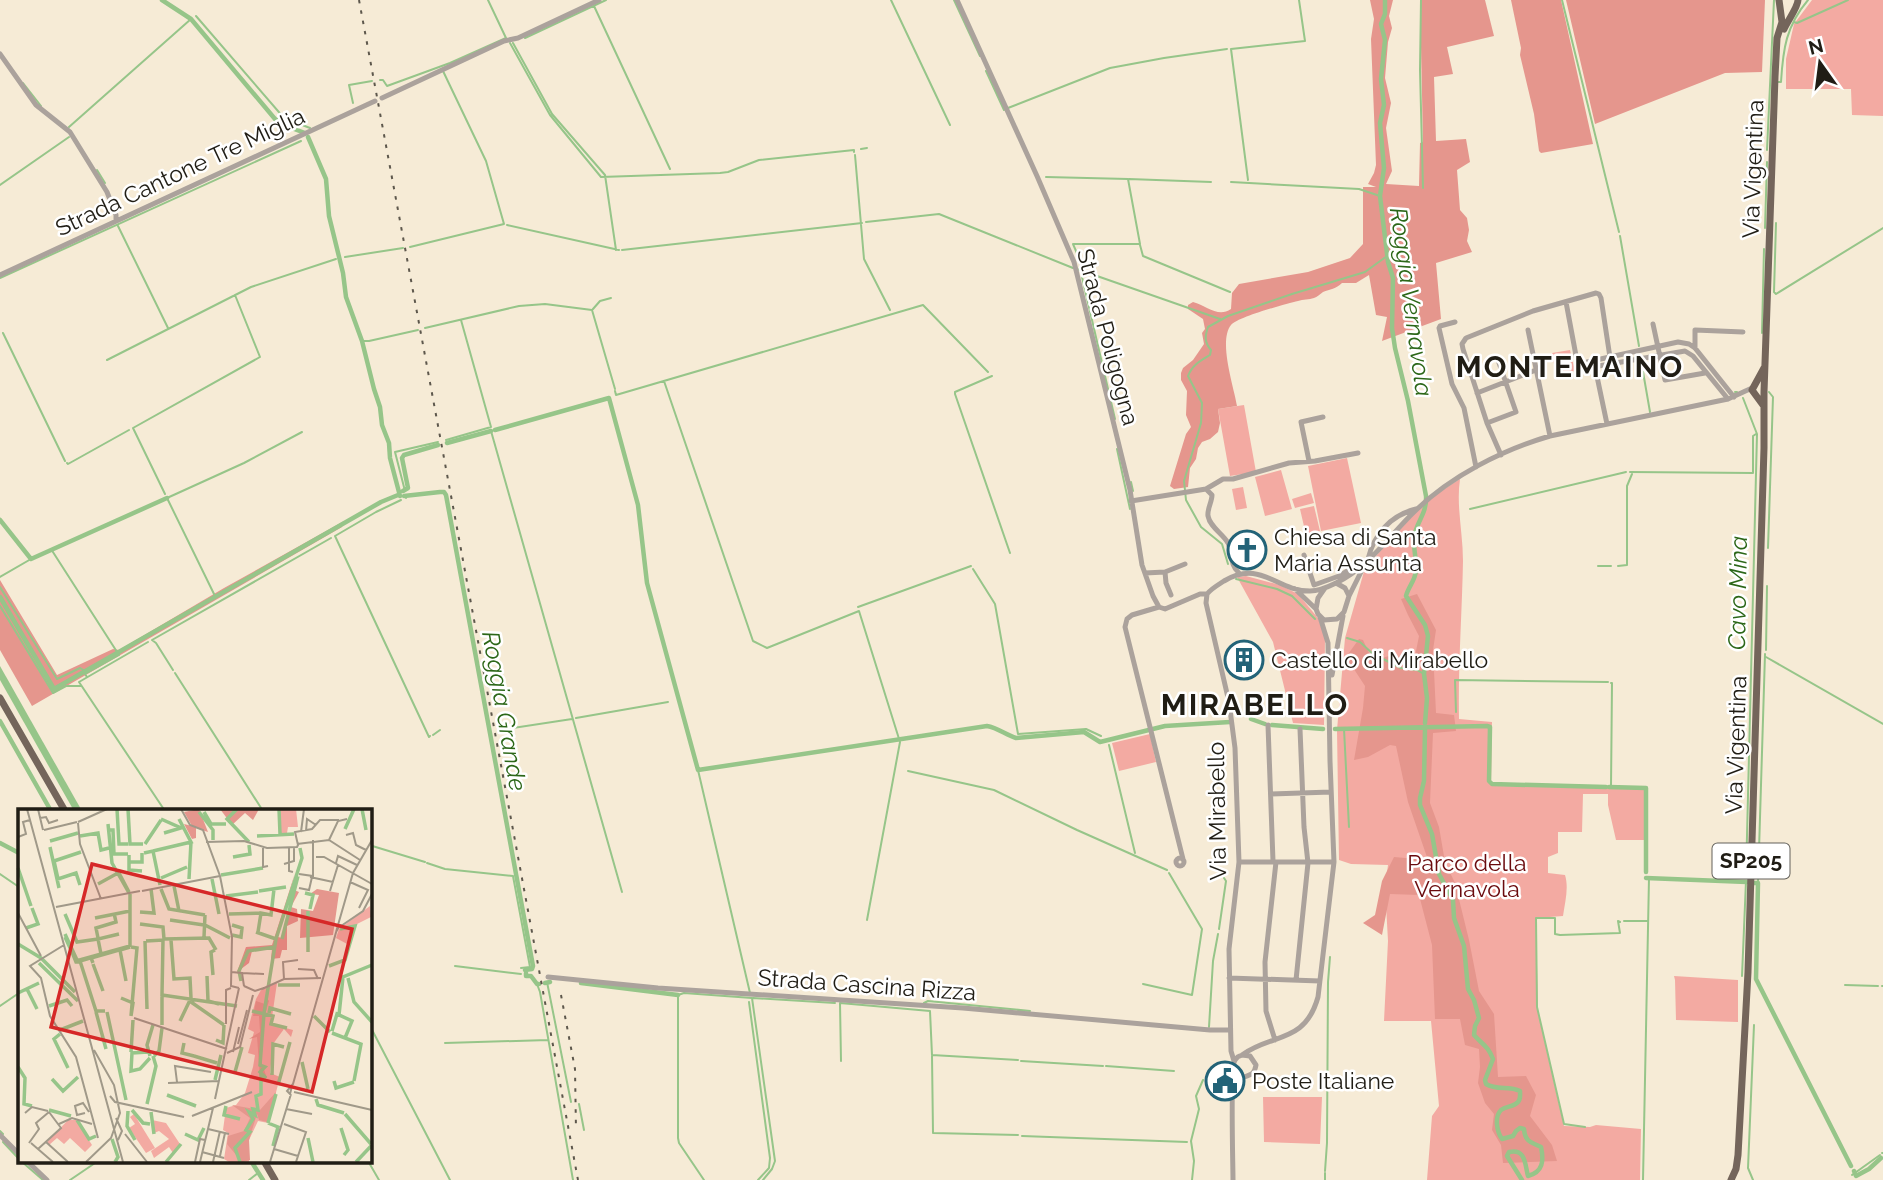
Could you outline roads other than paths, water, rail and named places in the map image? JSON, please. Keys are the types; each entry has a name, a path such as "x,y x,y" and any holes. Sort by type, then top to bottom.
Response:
{"main road":[{"name":"SP205","path":"1777,46 1799,1"},
{"name":"SP205","path":"1779,3 1785,10 1793,10"},
{"name":"SP205","path":"1777,46 1782,22 1779,3"},
{"name":"Via Vigentina","path":"1739,1180 1736,1169 1748,972 1764,406 1757,389 1766,364 1777,46"},
{"path":"0,698 64,809"},
{"path":"265,1162 275,1180"},
{"name":"Via Vigentina","path":"1731,1180 1736,1169"}],"street":[{"path":"383,98 599,0"},
{"name":"Strada Poligogna","path":"957,0 1074,262 1131,501 1145,573 1159,607"},
{"path":"0,54 36,105 70,132 107,192 116,221"},
{"name":"Strada Cantone Tre Miglia","path":"0,275 375,101"},
{"path":"1501,455 1477,393 1463,349 1464,340 1533,311 1599,294 1610,361"},
{"path":"1566,302 1577,361 1582,366 1595,367 1632,352 1678,342 1689,344 1733,397"},
{"path":"1455,322 1439,328 1452,384 1464,408 1476,467"},
{"path":"1653,324 1665,380 1706,373"},
{"path":"1528,330 1550,436"},
{"path":"1695,348 1695,330 1742,332"},
{"path":"1582,366 1587,362 1634,360 1685,351 1733,397"},
{"path":"1632,352 1634,360"},
{"path":"1487,423 1516,412 1498,360"},
{"path":"1595,367 1607,425"},
{"path":"1477,393 1536,370"},
{"path":"1316,609 1318,598 1330,585 1364,562 1416,509 1476,467 1550,436 1733,397 1757,389"},
{"path":"1309,461 1301,422 1323,417"},
{"path":"1131,501 1206,489 1215,483 1289,463 1358,453"},
{"path":"1215,483 1208,516 1211,524 1229,545 1230,558 1234,569 1239,573"},
{"path":"1206,489 1212,495"},
{"path":"1329,706 1333,665 1343,615 1364,562 1385,524 1416,509"},
{"path":"1304,555 1314,585 1345,588 1349,596"},
{"path":"1145,573 1165,572 1185,564"},
{"path":"1165,572 1171,595"},
{"path":"1183,859 1125,627 1127,619 1132,615 1159,607 1165,609 1200,594 1207,594 1239,573 1251,573 1310,591 1330,585"},
{"path":"1233,1180 1234,1069 1239,1058 1247,1051 1291,1033 1301,1026 1316,1004 1334,862 1328,643 1316,609 1294,588"},
{"name":"Via Mirabello","path":"1207,594 1206,603 1233,725 1239,862 1229,949 1229,978 1231,1040 1233,1050 1239,1058"},
{"path":"1320,617 1328,621 1343,615"},
{"path":"1268,725 1275,861 1265,979 1266,1010 1275,1040"},
{"path":"1296,980 1308,863 1300,729"},
{"path":"1271,794 1331,792"},
{"path":"1239,862 1334,862"},
{"name":"Strada Cascina Rizza","path":"549,977 658,988 963,1008 1230,1030"},
{"path":"1229,978 1320,981"},
{"path":"1234,1069 1237,1075 1250,1076 1256,1065 1256,1051 1264,1045"},
{"path":"1239,1058 1248,1056 1254,1060"},
{"path":"1232,1090 1242,1077"},
{"path":"0,1135 18,1153"},
{"path":"28,1162 47,1180"}],"waterway":[{"name":"Roggia Grande","path":"162,0 191,19 275,119 305,133"},
{"path":"380,80 387,86 450,63 506,38 488,0"},
{"path":"525,38 606,0"},
{"path":"891,0 950,125"},
{"path":"954,0 980,56"},
{"path":"1248,180 1231,49 1305,41 1299,0"},
{"name":"Roggia Vernavola","path":"1385,0 1385,14 1381,24 1385,40 1381,79 1384,105 1380,123 1384,168 1380,196 1388,262 1393,278 1392,328 1395,348 1426,496 1425,508 1414,538 1415,575 1406,596 1425,625 1428,636 1424,674 1427,698 1425,723"},
{"path":"1421,0 1423,188"},
{"name":"Cavo Mina","path":"1562,0 1619,232"},
{"path":"1767,150 1774,0"},
{"path":"1778,82 1781,82 1790,29 1808,0"},
{"path":"1794,22 1848,0"},
{"path":"594,6 670,169"},
{"path":"196,16 284,118 310,128"},
{"path":"69,127 191,19"},
{"path":"510,43 550,115 601,177 720,173 759,160 854,152"},
{"path":"513,43 552,114 605,175 616,250"},
{"path":"1008,108 1110,68 1227,49"},
{"path":"410,247 504,224 486,161 443,71"},
{"path":"986,71 1004,110"},
{"path":"353,103 349,85 372,81"},
{"path":"23,83 41,106"},
{"path":"0,185 69,137"},
{"name":"Roggia Grande","path":"308,137 326,179 329,216 346,297 362,341 380,407 400,496"},
{"path":"0,278 301,141"},
{"path":"861,149 867,148"},
{"path":"855,155 864,259 890,310"},
{"path":"1765,228 1767,162"},
{"path":"97,170 105,183"},
{"path":"1046,177 1128,179 1140,244 1073,244 1082,265 1082,277 1115,419"},
{"path":"1129,179 1211,182"},
{"path":"1231,182 1359,189 1380,196"},
{"path":"866,222 939,214 1073,268"},
{"path":"622,250 862,223"},
{"path":"1776,223 1776,294 1883,228"},
{"path":"507,225 619,250"},
{"path":"118,226 168,328"},
{"name":"Cavo Mina","path":"1620,236 1639,346"},
{"path":"1140,245 1143,256 1230,292"},
{"path":"345,257 403,248"},
{"path":"1762,333 1764,249"},
{"path":"1228,564 1222,544 1201,527 1186,500 1184,481 1201,423 1202,403 1188,376 1194,366 1210,355 1211,350 1206,339 1208,327 1228,316 1365,272 1387,256"},
{"path":"107,360 251,287 336,259"},
{"path":"1077,269 1220,319"},
{"path":"165,494 133,428 260,357 235,295"},
{"path":"593,309 600,301 611,298"},
{"path":"425,328 519,306 545,304 592,310 615,389"},
{"path":"615,391 616,395 923,305 988,372"},
{"path":"446,440 491,427 461,320"},
{"path":"362,341 418,330"},
{"path":"3,333 65,461"},
{"name":"Cavo Mina","path":"1642,366 1650,412"},
{"path":"992,376 955,394 1010,553"},
{"path":"664,381 753,641 767,648 859,611 900,742 867,920"},
{"path":"1768,548 1773,397 1769,392"},
{"path":"495,430 609,398 638,505 647,583 698,770 987,726 1016,738 1084,732 1100,742 1165,726 1230,722"},
{"name":"Cavo Mina","path":"1743,398 1757,434 1746,876"},
{"path":"67,463 129,430"},
{"path":"491,431 622,892"},
{"path":"447,443 491,431"},
{"path":"215,596 167,498 244,463 302,432"},
{"path":"1630,472 1753,473 1753,436 1756,434"},
{"path":"405,491 395,452 438,442"},
{"path":"403,491 408,488 402,458 404,455 438,445"},
{"path":"1117,449 1130,509"},
{"path":"1470,509 1626,472"},
{"path":"1618,566 1627,565 1627,486 1632,474"},
{"path":"1131,482 1133,491"},
{"name":"Roggia Grande","path":"404,496 440,492 446,495 533,966 532,969 525,970"},
{"path":"0,597 54,689 381,502 398,495"},
{"path":"0,520 31,559 167,498"},
{"path":"401,500 335,536 430,736"},
{"path":"173,670 152,640 331,538"},
{"path":"51,549 119,655 85,674 87,677"},
{"path":"0,577 31,559"},
{"path":"858,607 971,566"},
{"path":"1598,566 1611,566"},
{"path":"973,569 995,604 1018,734 1086,729 1101,736"},
{"path":"1236,579 1277,589 1292,596 1315,619"},
{"path":"1766,650 1767,586"},
{"path":"0,587 57,679 80,668 85,671"},
{"path":"0,606 53,693 66,686 81,686"},
{"path":"1347,638 1360,642 1373,654 1401,668 1417,670 1424,674"},
{"path":"148,642 79,682 164,809"},
{"path":"1758,883 1765,654"},
{"path":"1766,657 1883,724"},
{"path":"175,673 262,809"},
{"path":"1456,712 1455,680 1608,682"},
{"path":"1611,683 1611,787"},
{"path":"576,718 668,702"},
{"path":"507,729 572,719"},
{"path":"1251,719 1265,724"},
{"path":"0,721 50,809"},
{"path":"1272,725 1323,729"},
{"path":"1335,729 1487,726 1490,727 1489,781 1492,784 1606,787"},
{"path":"1344,729 1349,827"},
{"name":"Roggia Vernavola","path":"1425,729 1424,781 1420,805 1432,834 1439,874 1453,900 1454,918 1464,946 1468,989 1479,1018 1474,1035 1487,1048 1493,1059 1486,1084 1520,1091 1518,1102 1499,1113 1498,1129 1502,1139 1513,1136 1520,1128 1524,1129 1527,1139 1541,1147 1541,1165 1537,1172 1528,1176 1522,1155 1515,1151 1509,1152 1507,1156 1522,1180"},
{"path":"433,735 440,730"},
{"path":"1109,745 1135,853"},
{"path":"698,770 750,993"},
{"path":"908,771 994,790 1167,870"},
{"path":"1609,787 1646,788 1646,872"},
{"path":"0,843 18,852"},
{"path":"371,846 425,862"},
{"name":"Roggia Grande","path":"427,863 445,869 513,876 530,967 521,968"},
{"path":"1143,984 1192,995 1202,929 1169,873"},
{"path":"0,874 18,886"},
{"path":"1219,929 1226,881 1224,878"},
{"path":"1646,878 1747,882"},
{"path":"1643,1180 1649,878"},
{"path":"1742,976 1746,881"},
{"path":"1754,883 1758,883 1756,979 1851,1166"},
{"path":"1585,1127 1564,1124 1537,1007 1536,918 1555,918 1555,934 1560,935 1620,933 1618,921 1620,922"},
{"path":"1624,921 1647,921"},
{"path":"1209,1027 1213,961 1218,934"},
{"path":"1325,1171 1330,957"},
{"path":"455,966 521,974"},
{"name":"Roggia Grande","path":"526,973 526,976 531,976 539,984"},
{"path":"547,982 571,1102"},
{"name":"Roggia Grande","path":"545,983 550,982"},
{"name":"Roggia Grande","path":"581,983 678,995"},
{"path":"537,984 573,1180"},
{"path":"1845,985 1878,986"},
{"name":"Roggia Grande","path":"704,1180 678,1138 678,995 684,993 752,998 775,1161 763,1180"},
{"path":"0,1006 18,994"},
{"name":"Roggia Grande","path":"753,998 835,1003"},
{"path":"924,1003 928,1001 1030,1011"},
{"path":"749,1002 770,1158 769,1168 758,1180"},
{"path":"841,1061 840,1003 930,1011 932,1055 1018,1060"},
{"path":"1753,1180 1748,1168 1754,1025"},
{"path":"371,1028 450,1180"},
{"path":"445,1043 548,1040"},
{"path":"932,1056 933,1133 1018,1135"},
{"path":"1021,1061 1103,1066"},
{"path":"1106,1066 1174,1071"},
{"path":"1192,1180 1194,1161 1191,1141 1199,1109 1196,1096 1203,1080"},
{"path":"579,1104 584,1130"},
{"path":"0,1131 3,1134"},
{"path":"1022,1136 1187,1142"},
{"path":"3,1142 18,1158"},
{"path":"1852,1175 1880,1155"},
{"path":"1854,1171 1856,1176 1881,1158"},
{"path":"22,1162 43,1180"},
{"path":"70,1180 97,1162"},
{"path":"252,1162 263,1180"},
{"path":"369,1162 379,1180"},
{"path":"249,1180 258,1173"},
{"path":"1325,1173 1325,1180"}],"railway":[{"path":"359,0 578,1180"},
{"path":"561,995 575,1069 576,1130"}],"place":[{"name":"Chiesa di Santa Maria Assunta","path":"1247,550"},
{"name":"Castello di Mirabello","path":"1244,660"},
{"name":"Poste Italiane","path":"1225,1081"}],"district":[{"name":"MONTEMAINO","path":"1570,367"},
{"name":"MIRABELLO","path":"1255,705"}],"park label":[{"name":"Parco della Vernavola","path":"1467,876"}]}
